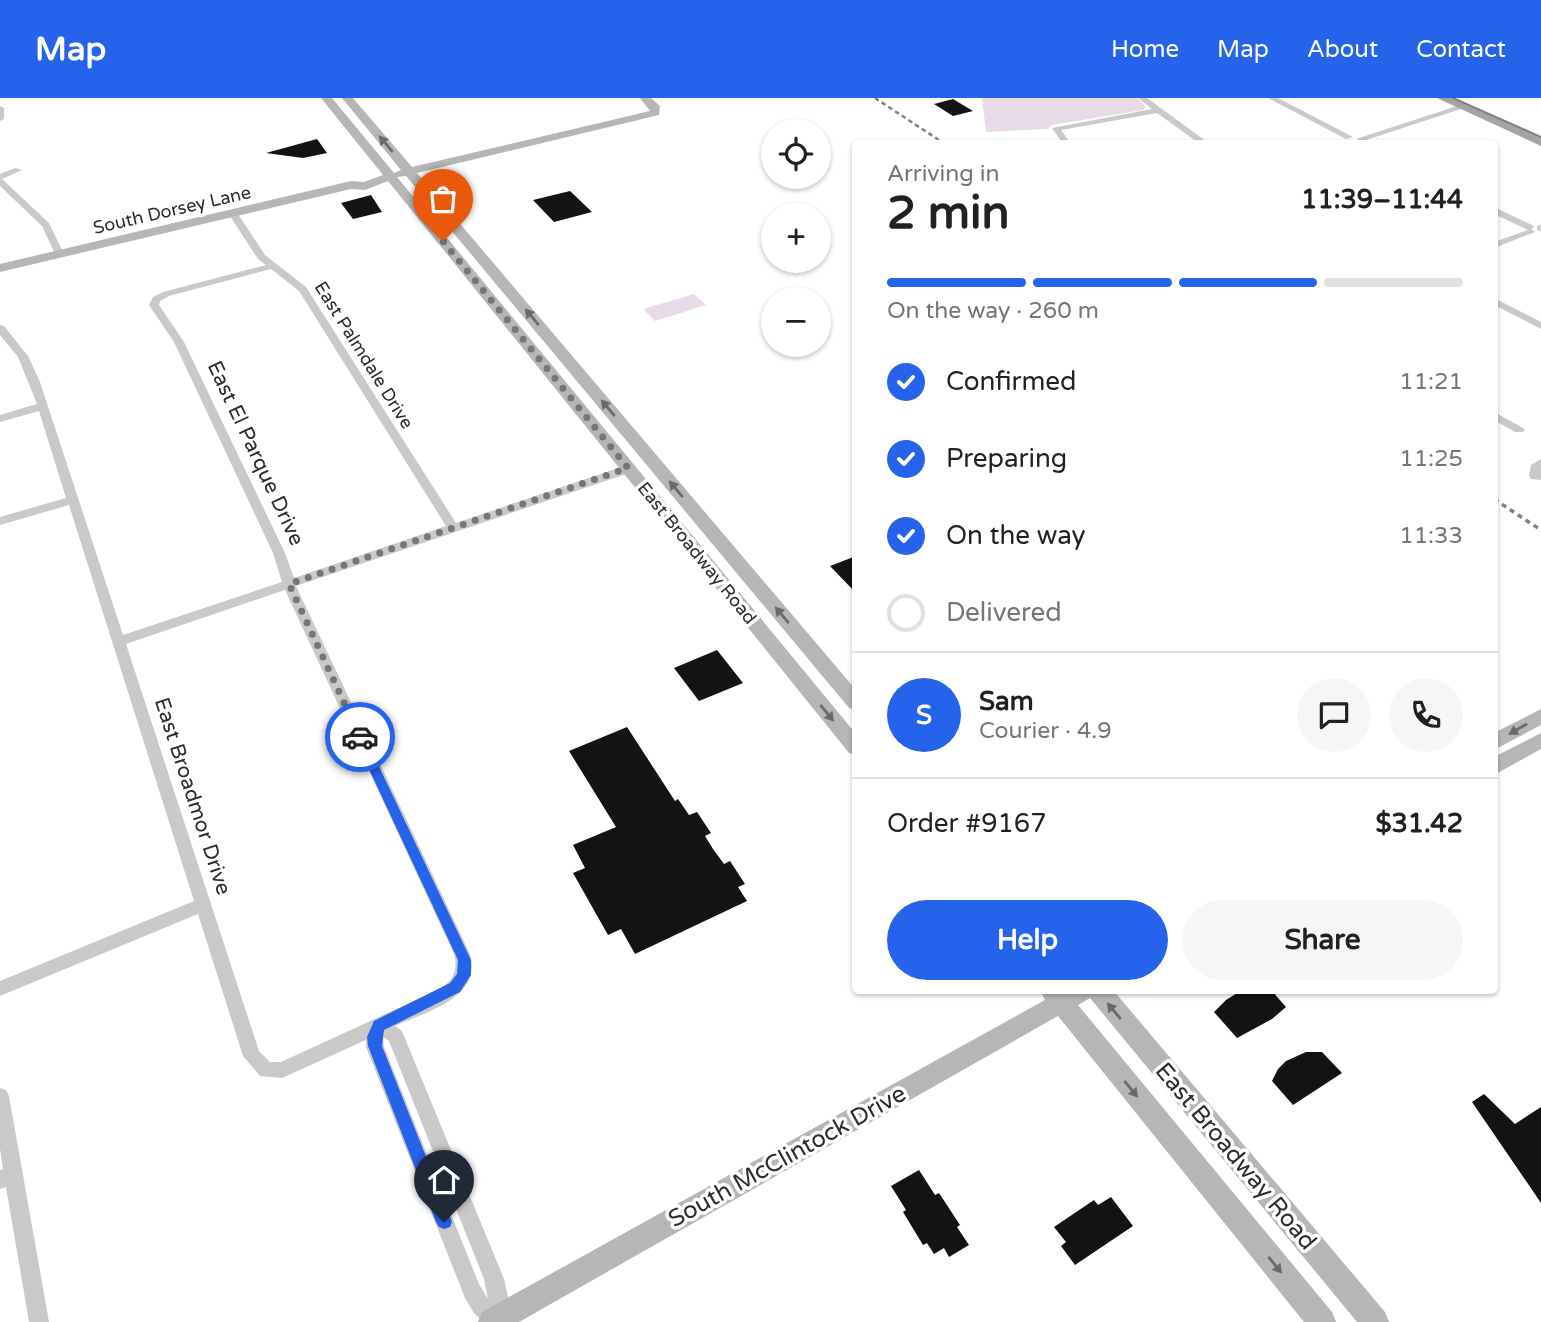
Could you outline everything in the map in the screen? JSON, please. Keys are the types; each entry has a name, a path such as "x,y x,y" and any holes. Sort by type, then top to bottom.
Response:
{"main road":[{"name":"East Broadway Road","path":"326,98 852,743"},
{"name":"East Broadway Road","path":"347,98 852,698"},
{"name":"South Dorsey Lane","path":"0,268 351,185 365,186 391,176 627,120 657,110 645,98"},
{"path":"1443,98 1465,102 1541,130"},
{"path":"1465,102 1541,142"},
{"path":"492,302 514,297"},
{"path":"628,468 652,460"},
{"path":"799,678 825,667"},
{"path":"1498,741 1541,716"},
{"path":"1498,765 1541,740"},
{"name":"East Broadway Road","path":"1101,994 1374,1322"},
{"name":"East Broadway Road","path":"1056,997 1322,1322"},
{"name":"South McClintock Drive","path":"494,1321 1056,997"}],"street":[{"path":"1142,98 1200,140"},
{"path":"1272,98 1346,140"},
{"path":"1365,140 1465,102"},
{"path":"0,108 0,119"},
{"path":"1064,140 1056,128 1158,110"},
{"path":"18,170 0,179 46,225 59,254"},
{"path":"1498,212 1537,229"},
{"name":"East Palmdale Drive","path":"233,213 258,254 303,289 453,528"},
{"path":"1498,244 1537,229"},
{"name":"East El Parque Drive","path":"274,266 166,294 156,299 155,308 179,342 274,543 289,584 462,954 464,975"},
{"path":"1498,303 1541,326"},
{"name":"East Broadmor Drive","path":"2,332 27,364 43,407 252,1056 260,1067 266,1070 282,1070 448,993 464,975"},
{"path":"0,419 43,407"},
{"path":"1498,417 1519,430"},
{"path":"1541,463 1536,465 1535,476 1541,476"},
{"path":"118,642 628,468"},
{"path":"0,521 73,500"},
{"path":"0,989 204,904"},
{"path":"379,1025 374,1037 375,1046 407,1129 472,1291 494,1321"},
{"path":"0,1096 7,1177 39,1322"}],"shaded area":[{"path":"982,98 1137,98 1146,107 1143,110 1052,125 1048,129 986,132"},
{"path":"694,294 706,305 655,321 643,309"}],"building":[{"path":"953,99 973,111 953,116 934,104"},
{"path":"317,139 327,153 303,158 266,153"},
{"path":"570,191 592,212 554,222 533,200"},
{"path":"371,195 382,212 353,219 341,203"},
{"path":"852,558 852,589 830,566"},
{"path":"717,650 743,683 699,701 674,668"},
{"path":"627,727 675,801 678,799 689,815 697,812 711,833 705,836 713,849 724,864 730,861 745,884 738,887 747,901 635,954 621,929 608,935 573,873 585,868 573,845 616,827 569,751"},
{"path":"1236,994 1275,994 1286,1007 1272,1019 1237,1038 1214,1012"},
{"path":"1306,1052 1322,1052 1342,1073 1293,1105 1272,1081 1286,1061"},
{"path":"1484,1094 1515,1124 1541,1107 1541,1203 1472,1102"},
{"path":"919,1170 935,1195 939,1193 960,1225 957,1227 969,1245 949,1257 944,1248 934,1254 927,1243 923,1245 891,1186"},
{"path":"1111,1197 1133,1226 1075,1265 1061,1246 1066,1242 1054,1227 1094,1200 1098,1205"}],"tram line":[{"path":"1453,98 1541,137"}],"railway":[{"path":"875,98 939,140"},
{"path":"1498,502 1541,530"}],"way so far":[{"path":"360,737 289,584 628,468 443,241"}],"route":[{"path":"360,737 464,960 464,975 448,993 379,1025 374,1037 375,1046 444,1222"}]}
